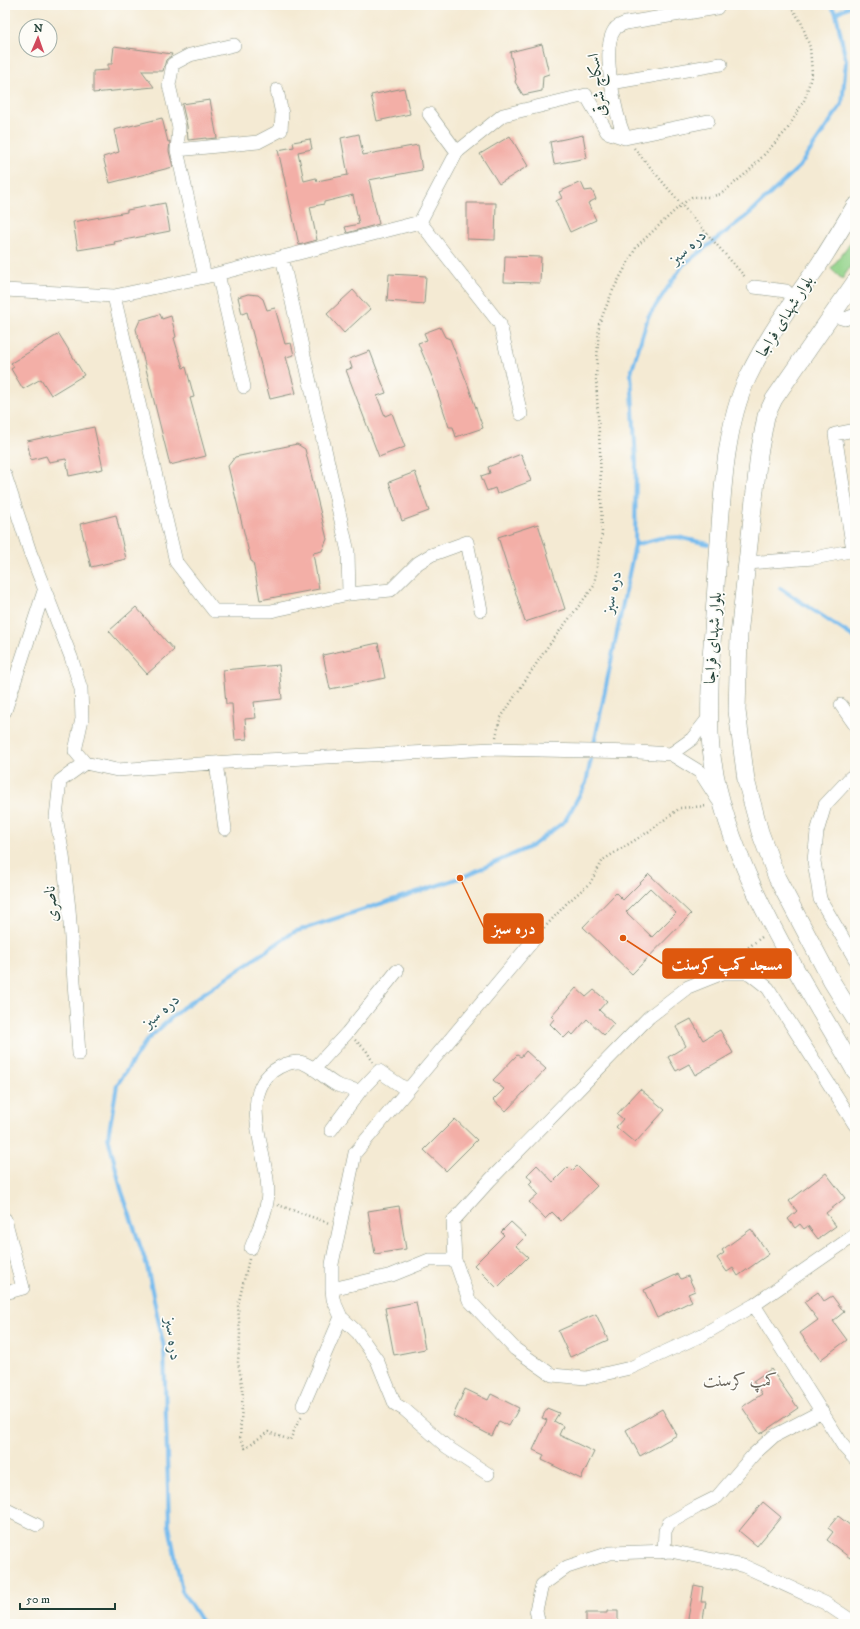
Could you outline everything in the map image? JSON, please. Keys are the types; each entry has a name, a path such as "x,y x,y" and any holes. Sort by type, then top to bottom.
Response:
{"main road":[{"name":"بلوار شهدای فراجا","path":"855,206 820,263 794,299 747,378 733,424 727,454 719,539 709,698 711,748 721,804 737,848 774,928 855,1071"},
{"name":"بلوار شهدای فراجا","path":"855,282 774,399 766,416 759,454 739,635 737,711 746,780 760,832 777,878 832,982 855,1019"}],"street":[{"name":"اسکاچ شرقی","path":"625,138 618,122 608,46 615,28 626,22 716,8"},
{"path":"205,277 177,150 179,128 169,85 172,64 190,55 234,45"},
{"path":"612,83 720,64"},
{"path":"177,150 258,142 281,130 282,114 277,90"},
{"path":"5,290 114,296 218,274 420,222 457,152 503,115 586,95 607,132 625,138 708,121"},
{"path":"429,114 457,152"},
{"path":"420,222 500,324 521,414"},
{"path":"282,257 348,552 349,594"},
{"path":"218,274 244,388"},
{"path":"754,287 786,291 794,299"},
{"path":"114,296 176,562 214,611 271,611 349,594 392,590 418,563 431,555 467,542 481,610"},
{"path":"832,315 845,319 855,315"},
{"path":"747,563 814,558 854,550 835,434 855,430"},
{"path":"5,475 44,591 81,689 82,719 75,751 85,763 117,770 216,763 493,749 671,754 700,772 721,804"},
{"path":"5,711 44,591"},
{"path":"840,705 855,725"},
{"path":"671,754 692,740 710,716"},
{"name":"ناصری","path":"79,1054 69,909 63,856 56,817 60,781 85,763"},
{"path":"216,763 225,829"},
{"path":"855,776 851,777 825,805 817,832 814,861 820,899 855,959"},
{"path":"488,1474 447,1447 405,1410 395,1404 377,1360 358,1333 341,1317 332,1299 332,1264 355,1153 536,937"},
{"path":"314,1069 347,1033 397,972"},
{"path":"855,1125 768,988 749,973 723,973 688,987 650,1017 490,1180 453,1221 455,1260 469,1300 515,1349 552,1375 586,1378 630,1368 702,1335 754,1305 855,1235"},
{"path":"251,1248 267,1202 267,1179 256,1119 257,1100 264,1078 281,1065 299,1062 314,1069 337,1085 360,1091"},
{"path":"330,1130 360,1091 379,1071 407,1090"},
{"path":"5,1219 23,1288 5,1293"},
{"path":"332,1289 392,1275 429,1260 455,1260"},
{"path":"754,1305 844,1447 855,1459"},
{"path":"303,1405 341,1317"},
{"path":"664,1552 665,1531 669,1523 717,1497 754,1454 774,1436 822,1411"},
{"path":"5,1510 37,1525"},
{"path":"539,1624 536,1610 542,1585 567,1567 610,1553 670,1551 744,1566 825,1603 855,1623"}],"path":[{"path":"493,749 500,720 546,649 594,586 602,533 596,379 599,324 613,290 637,246 681,204 692,197 709,197 721,194 749,171 787,130 805,99 812,73 810,47 801,22 790,5"},
{"path":"625,138 754,287"},
{"path":"536,937 567,903 590,883 603,860 648,832 680,808 721,804"},
{"path":"749,973 746,949 774,928"},
{"path":"347,1033 366,1050 379,1071"},
{"path":"267,1202 292,1209 339,1227"},
{"path":"251,1248 238,1305 240,1334 238,1362 242,1390 240,1437 245,1448 268,1432 290,1440 299,1420 303,1416 303,1405"}],"green space":[{"path":"855,236 855,260 842,279 831,269"}],"building":[{"path":"542,44 549,74 543,76 542,91 523,95 515,82 516,79 510,52"},
{"path":"114,46 172,54 166,60 163,71 142,71 154,87 93,93 93,71 108,70 108,64 112,64"},
{"path":"404,88 410,114 377,121 371,95"},
{"path":"210,100 217,138 188,140 187,126 182,104"},
{"path":"162,118 168,142 170,141 169,151 173,167 110,183 103,157 119,152 114,130"},
{"path":"359,134 363,155 418,145 422,170 369,180 379,224 347,233 345,227 359,224 353,195 310,207 317,240 299,245 278,150 294,147 293,142 310,139 312,149 298,152 304,181 316,178 317,181 348,175 341,138"},
{"path":"583,135 587,158 554,164 550,142"},
{"path":"510,136 528,166 499,184 480,154"},
{"path":"581,182 585,191 592,190 596,199 588,203 596,220 570,232 556,201 562,198 559,192"},
{"path":"165,203 170,231 114,242 115,244 78,250 73,222"},
{"path":"467,203 496,203 495,240 467,239"},
{"path":"505,256 541,257 540,283 504,282"},
{"path":"389,274 426,276 424,304 387,301"},
{"path":"353,290 370,309 344,333 327,314"},
{"path":"248,294 258,295 263,299 267,310 275,308 285,344 291,343 294,355 286,357 296,393 270,399 247,312 242,314 238,297"},
{"path":"160,314 162,319 171,316 176,337 174,338 183,368 186,367 194,397 190,398 206,456 170,465 136,329 140,320"},
{"path":"440,327 445,337 450,339 483,428 456,437 453,427 449,427 433,379 418,343 427,340 424,333"},
{"path":"59,334 84,375 51,395 41,379 23,389 11,369 14,367 11,363"},
{"path":"370,351 386,393 377,396 385,416 392,413 405,447 379,457 346,370 352,368 349,359"},
{"path":"94,427 103,469 69,476 66,459 49,462 46,456 31,460 27,441"},
{"path":"297,444 305,449 327,539 322,551 313,553 319,589 260,600 253,562 251,561 228,466 235,457"},
{"path":"521,454 531,481 497,494 495,488 487,491 481,476 490,473 488,467"},
{"path":"415,472 429,511 402,521 389,482"},
{"path":"116,515 126,559 91,567 80,524"},
{"path":"538,524 565,609 525,622 498,537"},
{"path":"136,607 174,650 147,674 109,631"},
{"path":"378,643 385,678 330,689 323,655"},
{"path":"279,665 282,699 254,702 256,718 245,719 247,739 235,740 232,704 226,704 223,670"},
{"path":"649,874 691,914 632,974 583,927 616,893 623,900","holes":["650,888 676,913 652,937 626,912"]},
{"path":"576,988 586,997 594,990 607,1001 599,1010 614,1024 604,1035 587,1019 573,1035 570,1032 564,1038 550,1024 554,1019 551,1016"},
{"path":"691,1019 703,1040 720,1030 733,1053 695,1075 689,1064 676,1071 668,1057 686,1046 676,1027"},
{"path":"526,1051 546,1069 506,1111 493,1100 504,1089 493,1080 517,1055 521,1057"},
{"path":"640,1089 665,1110 635,1143 616,1127 623,1119 617,1114"},
{"path":"455,1119 477,1140 446,1171 424,1150"},
{"path":"537,1165 553,1182 568,1167 572,1171 577,1166 597,1186 561,1221 552,1212 545,1219 529,1202 538,1194 529,1184 532,1181 527,1175"},
{"path":"826,1173 845,1198 826,1213 836,1226 818,1239 808,1226 804,1229 800,1224 795,1228 788,1219 797,1211 789,1201"},
{"path":"399,1206 406,1249 375,1254 368,1211"},
{"path":"511,1222 526,1236 516,1246 528,1257 497,1288 474,1265 504,1235 501,1232"},
{"path":"751,1229 769,1254 738,1276 733,1268 727,1272 717,1258 724,1253 722,1250"},
{"path":"678,1274 681,1279 688,1276 695,1291 688,1294 692,1301 657,1318 644,1290"},
{"path":"818,1292 824,1301 832,1296 844,1312 833,1321 847,1340 820,1360 800,1333 818,1320 804,1302"},
{"path":"416,1302 425,1349 394,1355 385,1308"},
{"path":"596,1314 608,1340 570,1357 558,1331"},
{"path":"771,1369 798,1408 760,1434 742,1407 762,1394 753,1381"},
{"path":"465,1389 488,1400 491,1394 519,1408 509,1426 499,1421 492,1436 453,1416"},
{"path":"547,1408 559,1413 554,1421 563,1426 559,1435 594,1452 581,1479 542,1460 544,1455 533,1450 547,1420 542,1418"},
{"path":"662,1409 677,1435 640,1456 626,1430"},
{"path":"763,1502 781,1517 757,1546 739,1531"},
{"path":"838,1516 855,1529 855,1551 850,1558 827,1540 833,1532 828,1528"},
{"path":"694,1585 703,1587 701,1602 706,1602 702,1624 687,1624"},
{"path":"607,1611 618,1611 618,1624 586,1624 586,1613 607,1613"}],"waterway":[{"name":"دره سبز","path":"203,1624 182,1591 169,1526 164,1348 147,1266 121,1189 108,1137 117,1085 146,1041 182,1008 294,932 460,878 532,846 565,821 586,783 635,545 636,462 631,373 648,317 683,265 749,214 799,167 842,104 846,61 836,13 830,5"},
{"path":"836,13 852,5"},
{"path":"635,545 660,538 678,537 708,544"},
{"path":"780,588 855,638"}],"place":[{"name":"دره سبز","path":"460,878"},
{"name":"مسجد کمپ کرسنت","path":"623,938"}],"district":[{"name":"کمپ کرسنت","path":"740,1381"}]}
